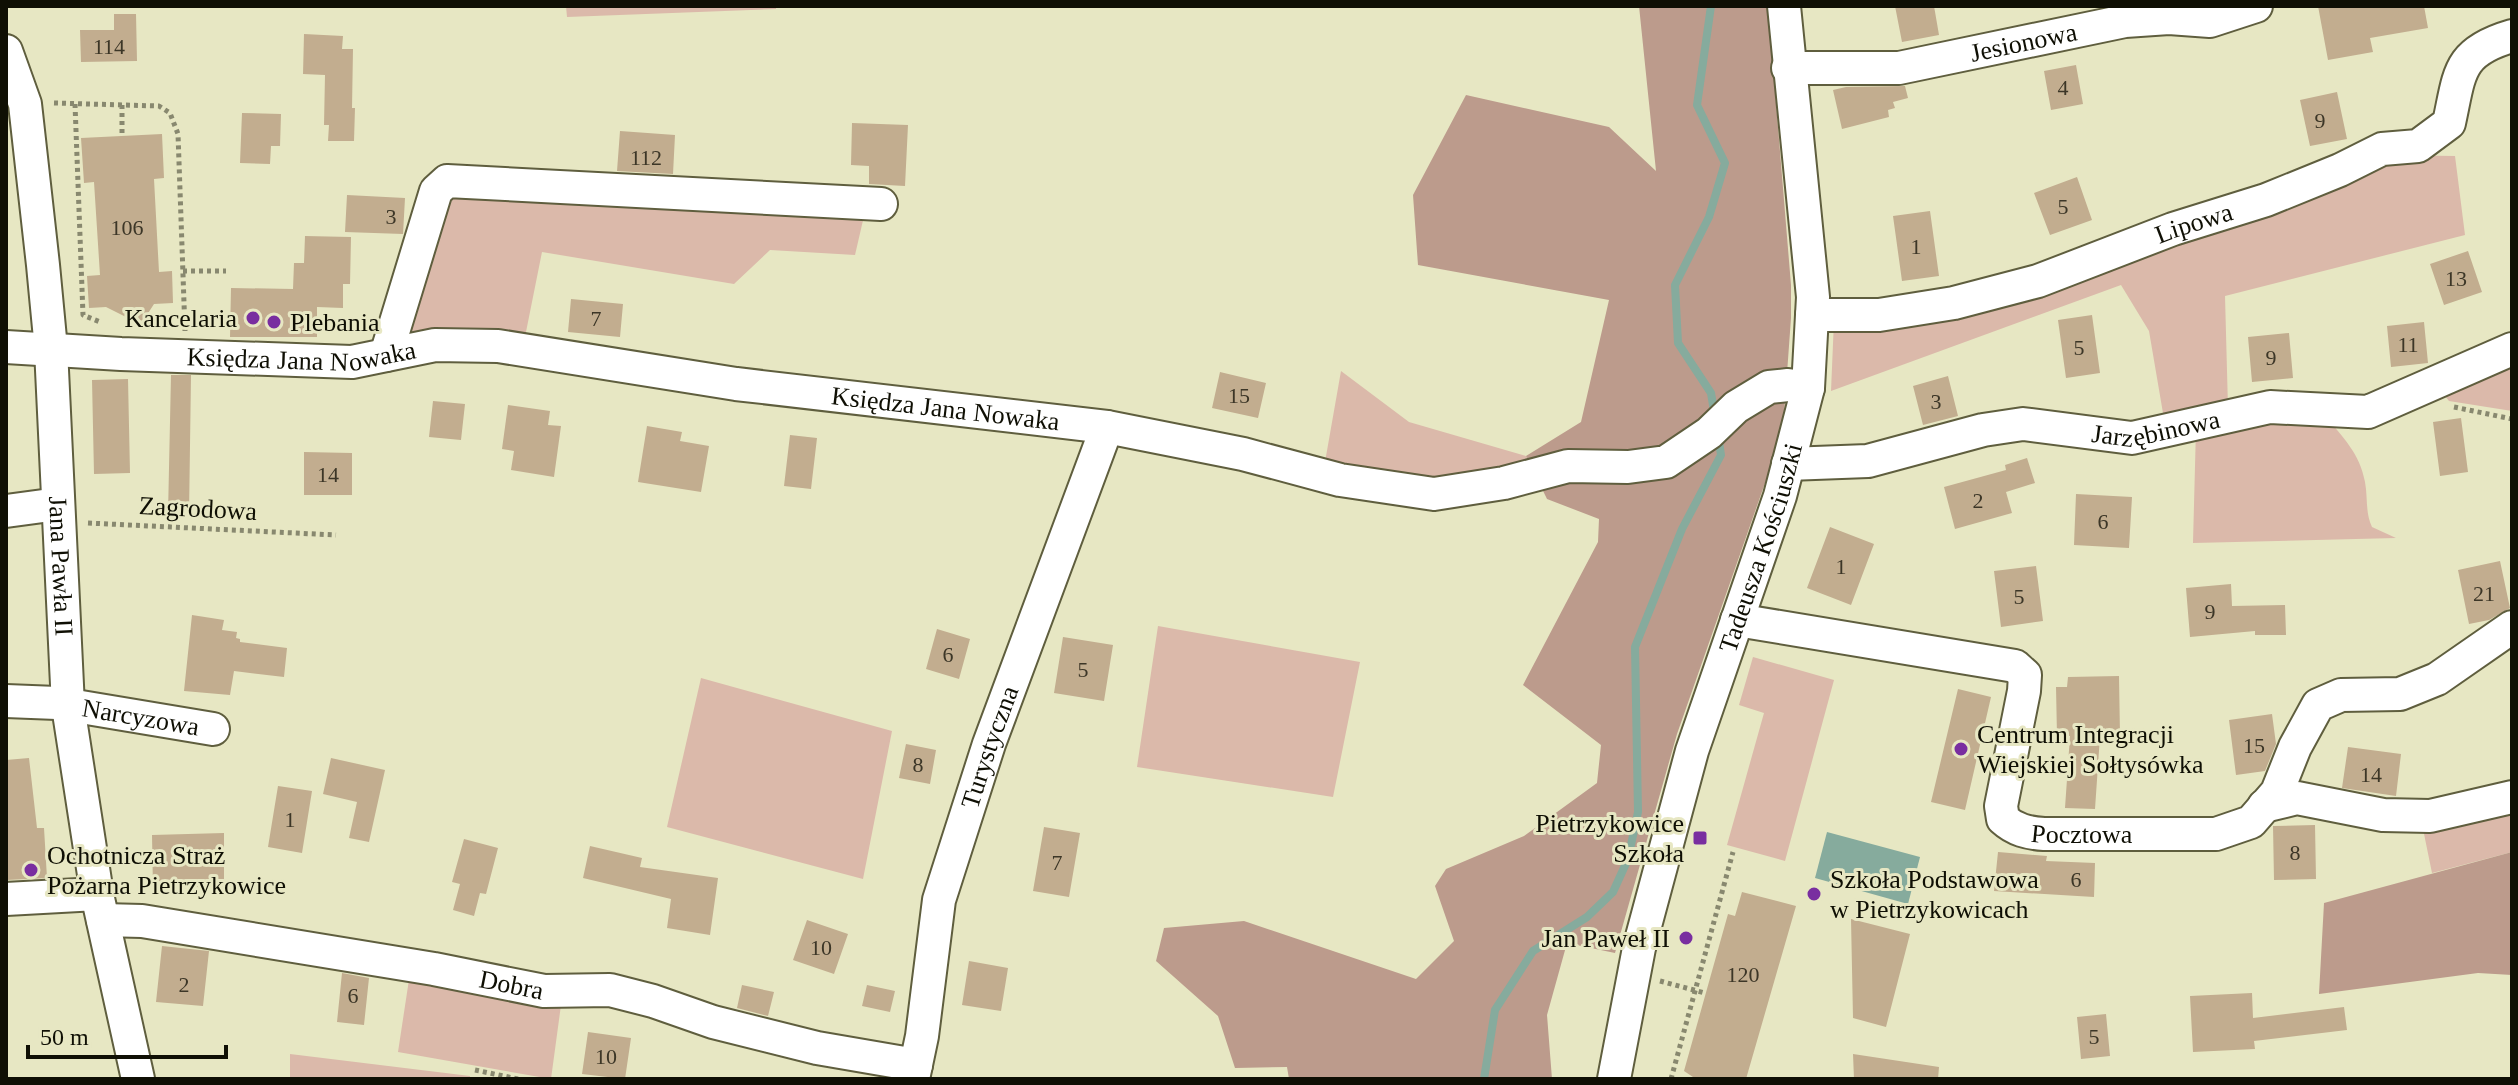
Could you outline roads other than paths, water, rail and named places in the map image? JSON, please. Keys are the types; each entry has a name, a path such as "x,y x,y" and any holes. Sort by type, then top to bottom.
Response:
{"street":[{"name":"Tadeusza Kościuszki","path":"1614,1079 1639,948 1692,751 1780,496 1808,388 1813,297 1784,6"},
{"name":"Jesionowa","path":"1788,68 1899,68 2125,21 2169,18 2210,21 2256,6"},
{"name":"Lipowa","path":"1812,315 1879,315 1939,306 2038,281 2173,229 2266,200 2382,149 2418,146 2449,123 2459,78 2468,57 2489,42 2512,36"},
{"name":"Jana Pawła II","path":"6,51 25,104 19,162 51,349 68,706 100,907 138,1079"},
{"path":"386,355 436,191 447,181 881,204"},
{"name":"Księdza Jana Nowaka","path":"6,347 352,362 435,345 498,346 736,384 1107,427 1243,454 1340,480 1434,494 1504,483 1568,466 1628,467 1666,462 1769,387 1788,385 1808,388"},
{"name":"Jarzębinowa","path":"1788,464 1868,461 1983,430 2023,424 2132,438 2270,407 2368,412 2512,349"},
{"name":"Turystyczna","path":"915,1072 939,900 989,744 1107,427"},
{"path":"6,511 59,513"},
{"name":"Pocztowa","path":"1737,620 2015,666 2025,675 2024,691 2001,806 2003,819 2027,833 2216,834 2251,822 2277,792 2295,747 2318,705 2341,695 2400,694 2437,679 2512,627"},
{"name":"Narcyzowa","path":"6,701 68,706 213,729"},
{"path":"2264,806 2297,798 2383,815 2430,816 2512,797"},
{"name":"Dobra","path":"6,899 100,907 142,921 419,966 544,991 610,990 713,1022 915,1072"}],"waterway":[{"path":"1711,6 1697,105 1725,163 1709,217 1675,285 1678,343 1711,393 1715,417"},
{"path":"1484,1079 1495,1010 1533,951 1587,917 1613,892 1628,859 1638,812 1635,647 1682,529 1721,455 1718,435"}],"place":[{"name":"Kancelaria","path":"253,318"},
{"name":"Plebania","path":"274,322"},
{"name":"Centrum Integracji Wiejskiej Sołtysówka","path":"1961,749"},
{"name":"Pietrzykowice Szkoła","path":"1700,838"},
{"name":"Ochotnicza Straż Pożarna Pietrzykowice","path":"31,870"},
{"name":"Szkoła Podstawowa w Pietrzykowicach","path":"1814,894"},
{"name":"Jan Paweł II","path":"1686,938"}]}
